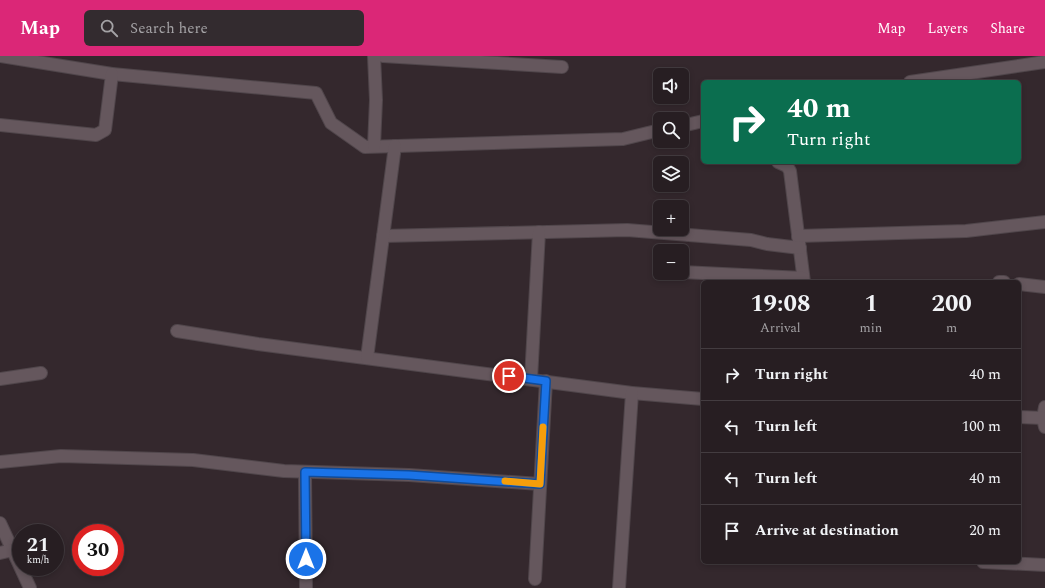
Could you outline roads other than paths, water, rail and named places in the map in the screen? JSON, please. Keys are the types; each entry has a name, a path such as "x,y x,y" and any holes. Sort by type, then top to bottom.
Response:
{"street":[{"path":"0,56 112,74 316,93 331,123 365,147 623,139 653,132"},
{"path":"374,56 376,100 374,146"},
{"path":"384,56 562,67"},
{"path":"924,80 1045,62"},
{"path":"0,125 84,134 101,133 105,130 112,74"},
{"path":"689,124 701,121"},
{"path":"367,358 395,146"},
{"path":"689,272 803,280 790,171 787,166 782,164"},
{"path":"384,236 627,230 751,240 799,242 966,231 1045,222"},
{"path":"531,379 539,232"},
{"path":"1021,284 1045,287"},
{"path":"177,331 258,344 632,393 701,400"},
{"path":"0,379 42,373"},
{"path":"535,579 546,381"},
{"path":"619,588 632,393"},
{"path":"1021,417 1044,418"},
{"path":"0,462 60,456 193,460 284,471 409,475 540,484"},
{"path":"305,472 306,588"},
{"path":"0,523 12,550 0,553"},
{"path":"1021,564 1045,565"},
{"path":"24,576 30,588"}]}
